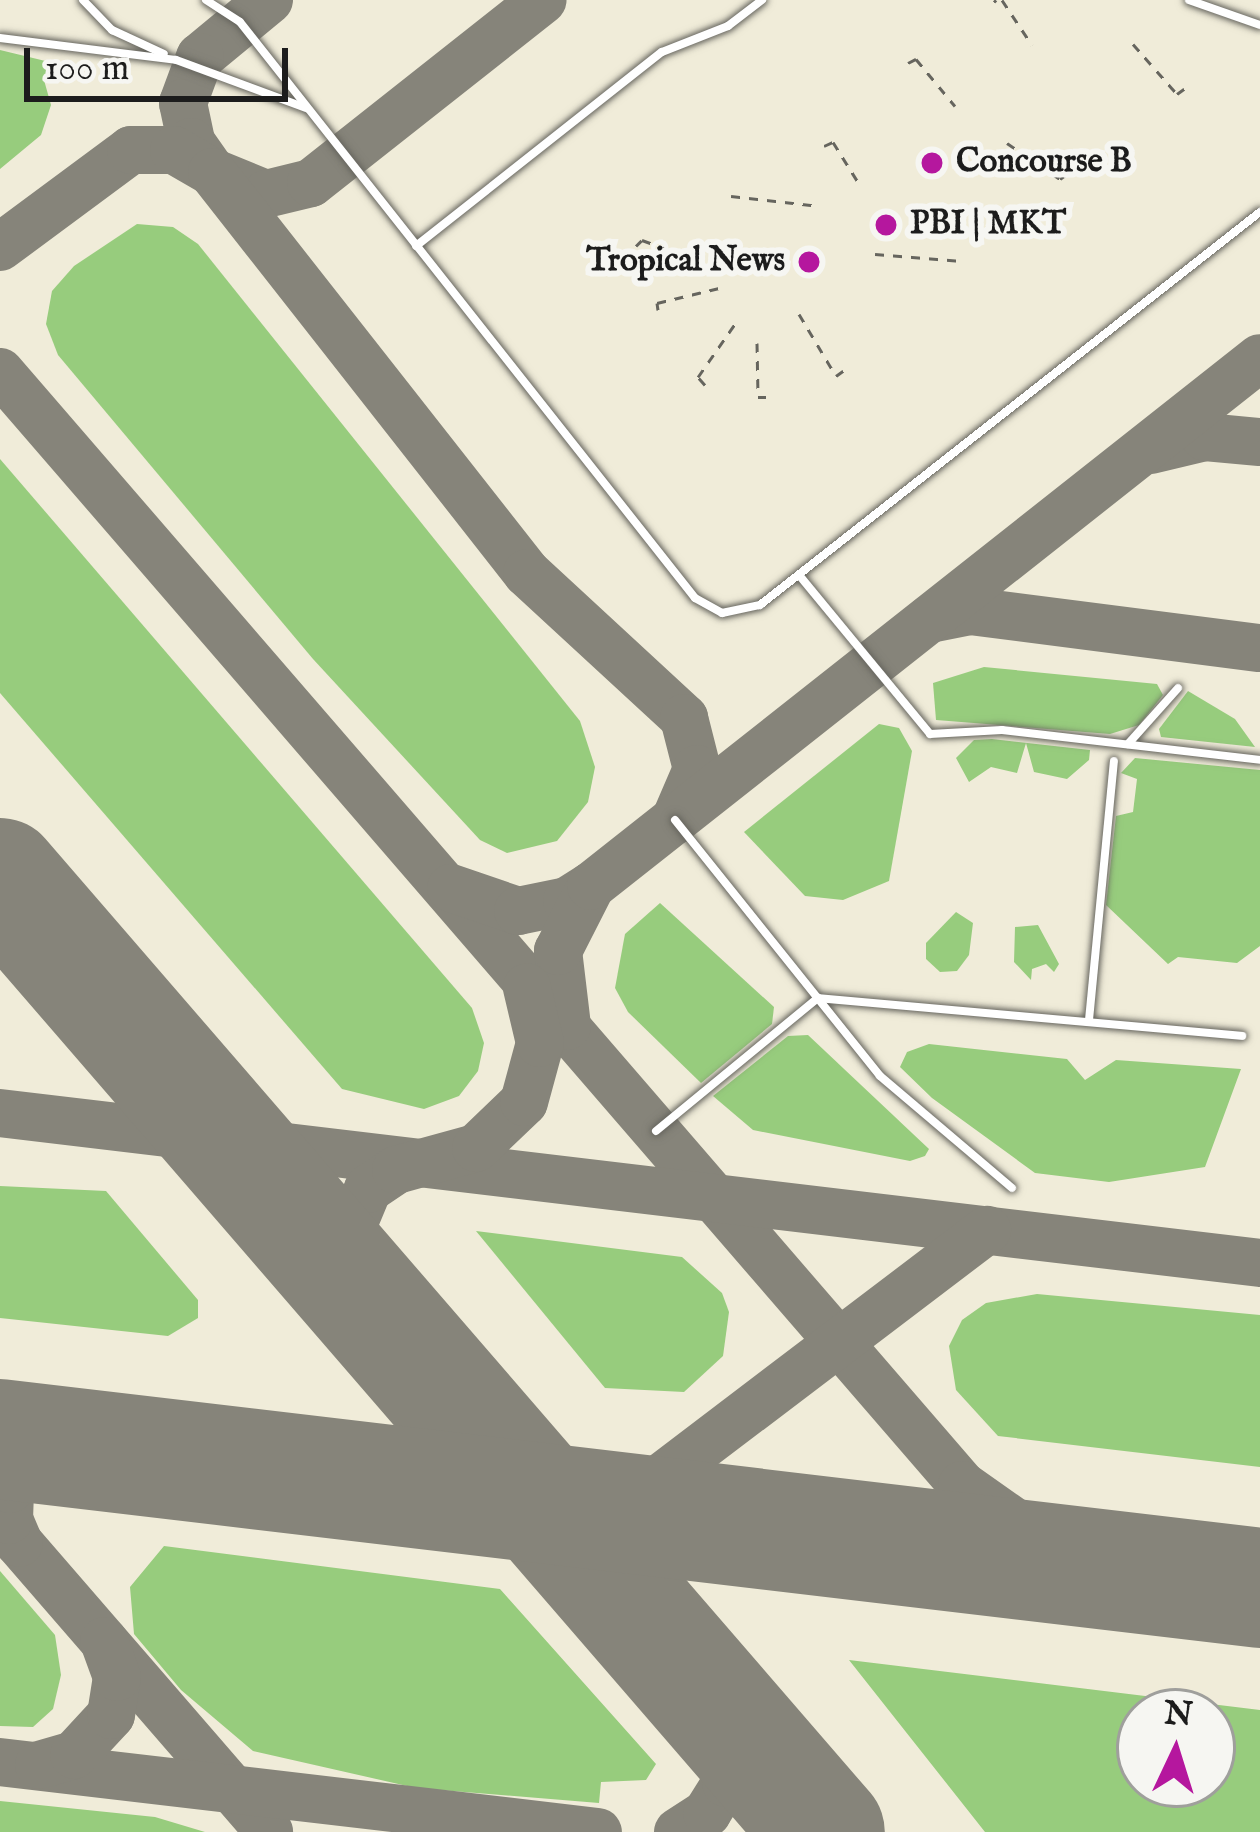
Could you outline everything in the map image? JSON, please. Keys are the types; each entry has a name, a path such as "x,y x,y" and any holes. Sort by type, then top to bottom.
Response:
{"lane":[{"path":"82,0 112,30 176,60 282,95 316,118"},
{"path":"206,0 241,22 700,603 746,613 1260,212"},
{"path":"416,246 662,52 728,26 762,0"},
{"path":"1189,0 1260,25"},
{"path":"0,38 176,60"},
{"path":"799,575 930,734 1002,730 1260,760"},
{"path":"1127,745 1178,688"},
{"path":"1089,1020 1114,761"},
{"path":"676,820 880,1076 1012,1188"},
{"path":"656,1130 818,998 1242,1036"}],"path":[{"path":"997,0 1032,45"},
{"path":"1133,44 1177,94 1184,89"},
{"path":"908,63 916,59 955,106"},
{"path":"824,146 833,142 858,182"},
{"path":"1007,143 1060,179 1067,174"},
{"path":"731,196 819,206"},
{"path":"636,247 642,239 708,264 751,259"},
{"path":"875,254 962,261"},
{"path":"658,310 657,303 719,288"},
{"path":"799,314 836,376 844,371"},
{"path":"705,385 698,377 737,321"},
{"path":"757,344 758,397 766,397"}],"green space":[{"path":"0,50 66,66 44,80 51,105 41,135 0,169"},
{"path":"137,224 173,227 198,244 580,721 595,767 588,802 557,841 507,853 480,840 313,659 58,355 46,324 52,291 74,266"},
{"path":"0,459 472,1008 484,1043 478,1071 459,1096 424,1109 342,1089 0,693"},
{"path":"984,667 1157,684 1163,695 1139,725 1110,734 936,720 933,683"},
{"path":"1188,691 1235,719 1255,747 1161,737 1159,729"},
{"path":"879,724 899,728 912,751 889,881 843,900 805,896 744,832"},
{"path":"992,739 1090,750 1089,760 1067,779 1034,772 1026,743 1017,773 991,767 969,782 956,758 974,740"},
{"path":"1135,758 1260,770 1260,946 1237,963 1178,957 1168,964 1106,905 1116,816 1133,812 1137,779 1121,773"},
{"path":"660,903 774,1007 772,1024 701,1083 628,1012 615,988 625,934"},
{"path":"956,912 973,923 969,955 957,971 940,972 926,959 926,943"},
{"path":"1038,925 1059,964 1054,972 1046,964 1032,969 1031,980 1014,962 1015,927"},
{"path":"808,1035 929,1149 925,1156 910,1161 753,1130 713,1096 788,1036"},
{"path":"929,1044 1067,1059 1085,1080 1116,1060 1241,1069 1205,1167 1109,1182 1035,1173 932,1098 900,1067 907,1052"},
{"path":"0,1186 106,1191 198,1300 198,1318 168,1336 0,1318"},
{"path":"476,1231 682,1257 722,1293 729,1312 723,1356 684,1392 605,1388"},
{"path":"1037,1294 1260,1315 1260,1467 998,1436 956,1390 949,1346 962,1320 986,1303"},
{"path":"164,1546 500,1589 656,1764 646,1780 601,1782 599,1803 416,1788 253,1751 181,1690 134,1634 130,1587"},
{"path":"0,1571 55,1635 61,1675 53,1709 33,1727 0,1726"},
{"path":"849,1660 1116,1692 1116,1808 1236,1808 1236,1707 1260,1710 1260,1832 985,1832"},
{"path":"0,1801 155,1817 205,1832 0,1832"}],"taxiway":[{"path":"269,0 200,57 183,103 191,142 212,172 266,194 311,183 543,0"},
{"path":"0,247 131,150 174,150 212,172 527,573 684,718 697,769 675,820"},
{"path":"567,1026 558,951 591,886 1260,358"},
{"path":"0,372 962,1485 1047,1545 1153,1576"},
{"path":"1151,450 1205,437 1260,442"},
{"path":"930,619 970,611 1260,648"},
{"path":"451,888 518,911 567,901 591,886"},
{"path":"362,1296 343,1249 368,1189 396,1170 476,1148 524,1102 540,1043 527,988"},
{"path":"0,1113 1260,1263"},
{"path":"541,1504 604,1503 651,1485 987,1230"},
{"path":"19,1543 9,1520 10,1489 31,1459 55,1446"},
{"path":"0,1521 269,1832"},
{"path":"39,1765 74,1755 111,1715 117,1677 104,1641"},
{"path":"678,1832 707,1813 726,1783 729,1742 717,1707"},
{"path":"0,1762 598,1832"}],"runway":[{"path":"0,878 825,1832"},
{"path":"0,1439 1260,1588"}],"place":[{"name":"Concourse B","path":"932,163"},
{"name":"PBI | MKT","path":"886,225"},
{"name":"Tropical News","path":"809,262"}]}
